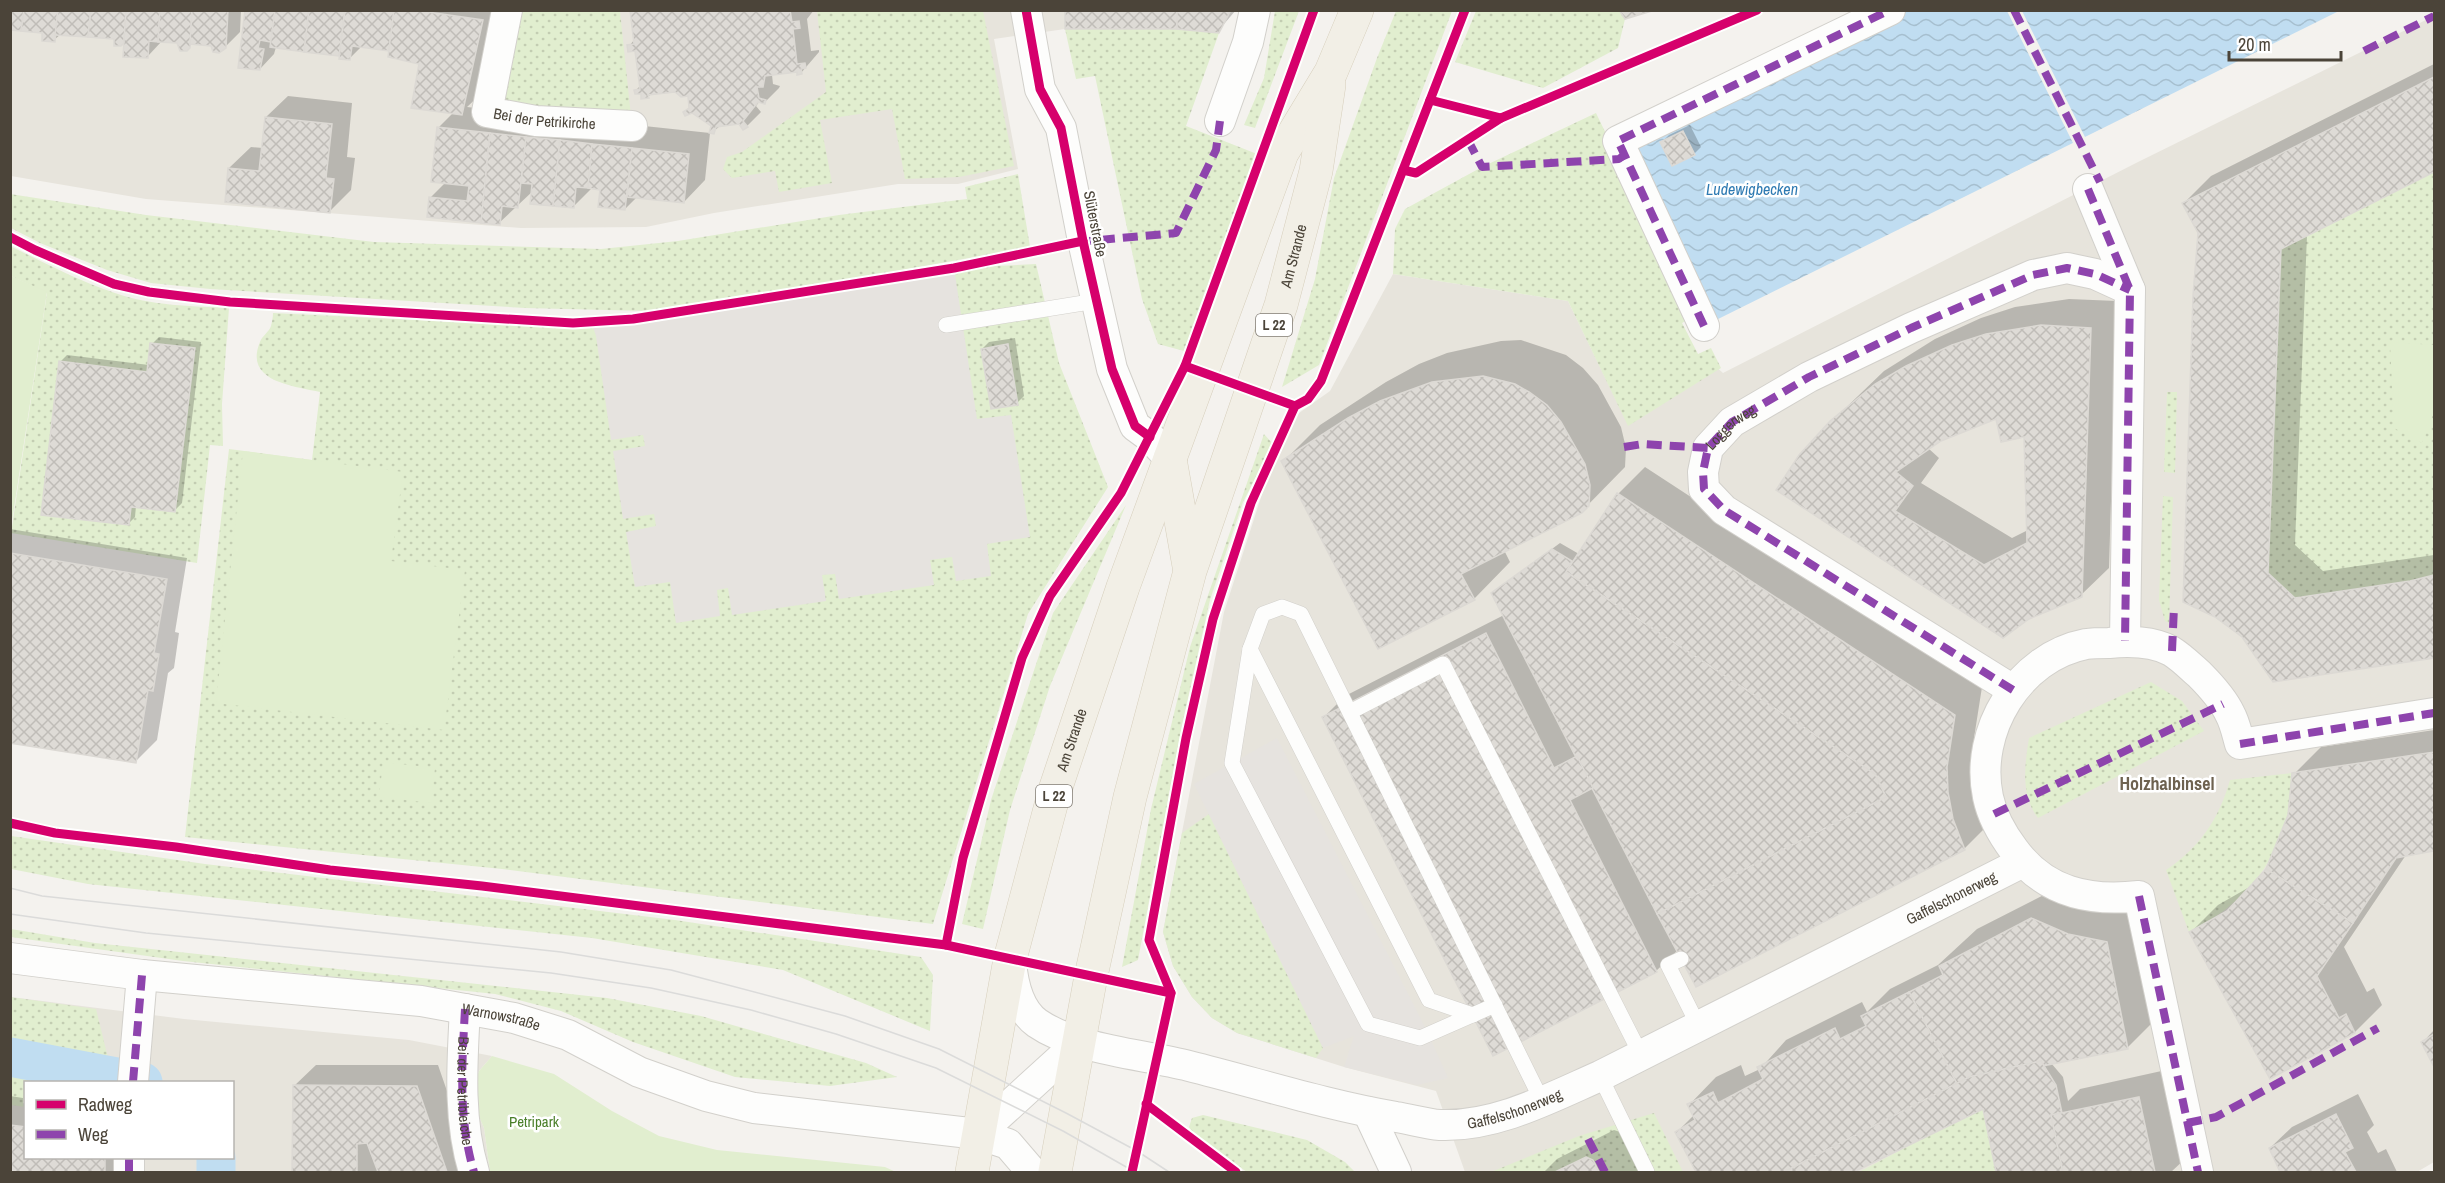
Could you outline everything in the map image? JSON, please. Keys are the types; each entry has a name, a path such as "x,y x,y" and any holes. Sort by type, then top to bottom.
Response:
{"main road":[{"name":"Am Strande","path":"978,1134 1010,959 1055,790 1123,587 1282,153 1331,72 1356,10"},
{"name":"Am Strande","path":"1055,1173 1091,976 1130,797 1190,571 1281,305 1316,171 1331,72"},
{"name":"Am Strande","path":"1170,459 1190,571"},
{"name":"L 22","path":"972,1173 978,1134"}],"street":[{"name":"Bei der Petrikirche","path":"507,10 487,112 537,121 632,126"},
{"name":"Slüterstraße","path":"1026,10 1040,89 1061,128 1112,369 1135,426 1150,437 1170,459"},
{"path":"1220,121 1248,42 1255,10"},
{"path":"1704,326 1618,141 1890,10"},
{"path":"2088,189 2130,290 2125,642"},
{"name":"Loggerweg","path":"2013,690 1724,510 1704,489 1703,472 1708,448 1732,422 1809,377 1911,328 2033,275 2067,268 2095,274 2130,290"},
{"path":"2198,1173 2139,896 2112,899 2080,895 2050,883 2023,862 2001,832 1988,797 1985,759 1994,723 2013,690 2033,669 2058,654 2085,644 2125,642 2149,643 2172,651 2189,665 2212,687 2230,713 2240,744 2434,713"},
{"name":"Gaffelschonerweg","path":"1010,959 1013,984 1020,1003 1034,1021 1057,1035 1079,1042 1186,1065 1368,1112 1440,1125 1487,1120 1542,1101 1599,1076 2023,862"},
{"name":"Warnowstraße","path":"10,958 142,975 421,1000 514,1018 568,1035 639,1072 706,1096 754,1108 978,1134 1008,1144 1032,1173"},
{"path":"133,1081 142,975"},
{"name":"Bei der Petribleiche","path":"465,1009 461,1086 464,1124 474,1173"},
{"path":"978,1134 1079,1042"},
{"path":"1368,1112 1395,1173"}],"lane":[{"path":"946,325 1096,300"},
{"path":"1495,1005 1420,1038 1368,1024 1232,763 1250,649 1263,614 1282,607 1300,614 1350,712 1495,1005 1542,1101"},
{"path":"1250,649 1429,1000 1473,1014"},
{"path":"1350,712 1443,664 1641,1055"},
{"path":"1681,959 1668,965 1700,1026"},
{"path":"1599,1076 1647,1173"}],"shaded area":[{"path":"10,11 1231,11 1219,33 1177,29 1065,29 994,39 1018,169 958,184 898,184 714,213 646,227 521,228 146,199 11,176"},
{"path":"2434,16 2434,1162 2417,1172 1465,1172 1436,1091 1344,1067 1237,1033 1212,1018 1192,997 1173,966 1163,932 1224,612 1285,423 1330,391 1393,274 1568,301 1616,400 1703,355 1723,373 2138,162"},
{"path":"954,268 977,419 1011,415 1030,537 987,544 991,576 956,581 952,557 930,560 934,585 839,599 835,574 822,575 826,601 732,615 728,588 717,590 720,616 676,623 670,582 635,587 626,532 656,526 654,514 623,519 613,451 645,446 643,435 611,440 596,336 591,321"},
{"path":"1277,738 1426,1029 1448,1078 1417,1085 1344,1067 1354,1036 1323,1048 1194,784"},
{"path":"11,997 184,1019 409,1040 492,1056 479,1071 470,1096 484,1128 490,1172 11,1172"}],"green space":[{"path":"507,11 620,11 632,126 487,112"},
{"path":"817,11 983,11 1014,166 959,177 905,179 892,109 820,120 832,183 779,192 775,171 732,178 723,169 727,157 742,152 826,92"},
{"path":"1275,11 1299,11 1255,128 1244,125 1264,78"},
{"path":"1396,11 1452,11 1319,365 1282,387 1315,279 1334,178"},
{"path":"1476,11 1619,11 1625,19 1618,48 1543,88 1455,62"},
{"path":"1065,29 1177,29 1219,33 1186,126 1257,154 1184,351 1158,344 1142,299 1095,76 1076,79"},
{"path":"1596,113 1694,316 1682,323 1698,354 1711,348 1721,368 1628,426 1568,301 1393,274 1395,229 1405,209 1482,167"},
{"path":"2434,172 2434,575 2426,579 2295,598 2268,573 2281,249"},
{"path":"1018,174 1030,247 741,299 954,268 1036,264 1059,363 1108,487 1028,614 933,924 502,869 185,837 229,449 312,460 320,392 274,380 259,366 257,355 260,342 270,328 273,313 458,322 591,321 695,306 648,311 525,308 210,289 151,283 107,270 40,243 11,228 10,194 146,215 374,242 601,249 678,241 839,215 967,199 965,187"},
{"path":"10,246 75,277 143,301 229,308 222,404 223,446 210,445 197,563 11,533 47,293 11,276"},
{"path":"11,276 47,292 11,528"},
{"path":"2390,342 2434,345 2434,412 2422,443 2394,428"},
{"path":"2167,392 2177,392 2175,473 2164,472"},
{"path":"1264,434 1273,444 1243,502 1210,600 1182,725 1138,960 1122,967 1151,809 1190,647"},
{"path":"243,451 403,472 391,561 465,570 444,730 216,703"},
{"path":"2163,496 2173,497 2169,623 2165,621 2159,600"},
{"path":"1126,505 1050,686 1010,810 983,929 962,924 991,800 1053,613"},
{"path":"2151,682 2182,701 2204,731 2038,818 2032,809 2026,789 2025,769 2029,738"},
{"path":"383,762 435,768 431,803 379,797"},
{"path":"2292,773 2288,815 2274,853 2252,885 2238,899 2189,932 2166,870 2189,852 2207,831 2220,807 2230,780"},
{"path":"1209,814 1323,1048 1316,1058 1237,1033 1212,1018 1192,997 1173,966 1163,932 1182,833"},
{"path":"11,836 205,864 675,920 921,957 933,975 930,1031 783,970 592,938 88,884 11,869"},
{"path":"11,929 95,943 607,998 701,1016 866,1063 897,1077 830,1086 735,1077 633,1042 561,1011 495,994 183,961 11,937"},
{"path":"10,997 96,1009 109,1062 11,1045"},
{"name":"Petripark","path":"492,1056 554,1074 612,1111 659,1136 717,1150 885,1167 896,1172 490,1172 484,1128 470,1096 479,1071"},
{"path":"11,1069 78,1081 24,1081 24,1107 11,1105"},
{"path":"1988,1104 2000,1172 1859,1172"},
{"path":"1654,1113 1683,1172 1491,1172 1579,1136"},
{"path":"1203,1115 1307,1140 1345,1162 1355,1172 1247,1172 1195,1137 1189,1127 1192,1118"}],"water":[{"name":"Ludewigbecken","path":"1890,11 2339,11 1704,326 1618,141"}],"pier":[{"path":"2007,11 2022,11 2086,139 2074,145"}],"building":[{"path":"10,10 24,10 21,31 10,30"},
{"path":"24,10 58,10 55,42 42,41 42,33 21,31"},
{"path":"58,10 91,10 88,37 55,35"},
{"path":"91,10 126,10 124,43 121,46 114,46 114,39 88,37"},
{"path":"126,10 160,10 158,42 149,41 148,58 123,57"},
{"path":"160,10 192,10 190,48 187,51 180,51 177,43 158,42"},
{"path":"192,10 228,10 226,48 219,53 213,52 211,46 190,44"},
{"path":"245,10 275,10 271,42 260,40 258,48 264,49 260,70 238,68"},
{"path":"275,10 309,10 304,52 270,47"},
{"path":"309,10 345,10 339,56 304,52"},
{"path":"345,10 394,10 389,51 352,46 350,60 339,59"},
{"path":"394,10 414,10 483,20 462,115 411,108 419,64 388,57"},
{"path":"630,10 790,10 792,22 799,21 800,28 793,29 797,64 805,63 806,68 801,69 802,74 797,75 797,72 765,76 763,87 757,87 759,98 766,100 765,104 758,102 743,121 748,127 743,130 739,124 716,127 714,134 709,133 711,126 692,113 685,116 683,112 689,108 688,96 681,97 675,92 648,95 649,98 641,99 641,94 635,94 634,90 640,89 635,51 628,52 627,45 634,44"},
{"path":"1065,10 1177,10 1177,29 1065,29"},
{"path":"1177,10 1231,10 1219,33 1177,29"},
{"path":"1619,10 1655,10 1625,19"},
{"path":"2434,77 2434,172 2281,249 2268,573 2295,598 2410,581 2434,575 2434,658 2273,682 2242,637 2215,617 2183,602 2193,296 2198,233 2182,203"},
{"path":"265,117 332,124 326,178 334,179 330,213 225,202 228,168 259,171"},
{"path":"437,127 490,133 481,223 427,217 429,197 467,201 469,186 431,182"},
{"path":"1683,131 1695,155 1672,166 1660,142"},
{"path":"490,133 526,137 518,208 502,206 500,225 481,223"},
{"path":"526,137 560,140 553,206 530,204 532,184 521,183"},
{"path":"560,140 592,144 588,188 576,187 574,208 553,206"},
{"path":"592,144 632,148 625,210 598,207 600,190 588,188"},
{"path":"632,148 689,154 684,203 627,197"},
{"path":"2041,325 2091,328 2082,597 2029,619 2003,638 1776,490 1799,455 1830,421 1875,384 1906,366 1952,345 1986,334","holes":["1996,419 2001,442 2024,437 2027,543 1984,565 1895,511 1913,486 1896,472 1941,441"]},
{"path":"150,343 195,348 175,512 131,507 129,525 41,515 59,361 147,372"},
{"path":"1008,344 1018,405 991,409 981,349"},
{"path":"1483,376 1515,384 1529,392 1547,405 1561,422 1585,464 1590,485 1589,506 1582,513 1461,574 1475,600 1378,649 1281,461 1348,418 1380,401 1432,382"},
{"path":"1617,493 1955,715 1947,767 1948,792 1953,819 1965,850 1696,987 1657,914 1886,797 1875,774 1566,572"},
{"path":"1552,549 1572,561 1566,572 1875,774 1886,797 1657,914 1491,593"},
{"path":"10,553 167,579 154,653 159,654 153,691 148,690 136,763 10,743"},
{"path":"1486,633 1554,768 1577,756 1593,788 1570,800 1657,972 1493,1056 1322,717"},
{"path":"2434,752 2434,851 2396,858 2353,923 2266,869 2288,815 2292,773"},
{"path":"2266,869 2353,923 2317,976 2339,1018 2346,1014 2355,1033 2270,1079 2189,932 2227,911"},
{"path":"2031,918 2068,934 2107,942 2128,1049 2042,1066 2041,1061 1969,1077 1957,1084 1909,992 1943,975 1939,966"},
{"path":"1909,992 1957,1084 1784,1172 1696,1172 1675,1132 1695,1120 1687,1104 1713,1092 1718,1103 1763,1079 1757,1067 1835,1028 1840,1039 1866,1026 1861,1016"},
{"path":"2434,1034 2434,1067 2421,1042"},
{"path":"2041,1061 2056,1085 2062,1113 2051,1115 2063,1172 1996,1172 1983,1109 1854,1172 1784,1172 1969,1077"},
{"path":"293,1085 417,1086 447,1172 378,1172 367,1143 357,1144 357,1172 292,1172"},
{"path":"2139,1097 2155,1172 2063,1172 2051,1115"},
{"path":"2336,1114 2353,1148 2345,1152 2356,1172 2280,1172 2269,1148"},
{"path":"10,1125 24,1127 24,1159 105,1159 105,1172 10,1172"},
{"path":"1586,1157 1593,1160 1599,1172 1555,1172"}],"waterway":[{"path":"10,1057 138,1081"},
{"path":"216,1159 216,1172"}],"tram line":[{"path":"10,888 42,896 561,952 671,970 845,1016 939,1049 1066,1113 1137,1151 1169,1172"},
{"path":"10,914 146,933 551,973 651,988 751,1010 836,1034 936,1068 1063,1131 1135,1172"}],"marked path":[{"path":"1704,326 1618,141 1890,10"},
{"path":"2014,10 2100,182"},
{"path":"2364,51 2434,16"},
{"path":"1077,242 1176,233 1216,150 1220,121"},
{"path":"1468,140 1482,167 1619,159 1624,155"},
{"path":"2088,189 2130,290 2125,641"},
{"path":"2013,690 1724,510 1704,489 1703,472 1708,448 1732,422 1809,377 1911,328 2033,275 2067,268 2095,274 2130,290"},
{"path":"1624,447 1643,444 1708,448"},
{"path":"2172,651 2174,607"},
{"path":"1994,814 2223,704"},
{"path":"2240,744 2434,713"},
{"path":"2139,896 2198,1172"},
{"path":"133,1081 142,975"},
{"path":"465,1009 463,1112 474,1172"},
{"path":"2187,1123 2216,1117 2378,1028"},
{"path":"1588,1139 1605,1172"},
{"path":"129,1159 129,1172"}],"cycle path":[{"path":"1026,10 1040,89 1061,128 1083,241 1112,369 1135,426 1150,437"},
{"path":"946,945 963,858 1022,658 1050,596 1121,493 1185,366 1314,10"},
{"path":"1132,1172 1171,993 1149,940 1186,738 1213,619 1251,503 1295,406 1308,399 1321,381 1465,10"},
{"path":"1430,100 1501,118 1757,10"},
{"path":"1403,170 1416,173 1501,118"},
{"path":"10,237 114,284 149,292 230,302 573,323 633,319 954,268 1083,241"},
{"path":"1185,366 1295,406"},
{"path":"10,823 55,833 176,847 330,870 482,886 946,945 1171,993"},
{"path":"1146,1104 1236,1172"}],"district":[{"name":"Holzhalbinsel","path":"2167,784"}]}
